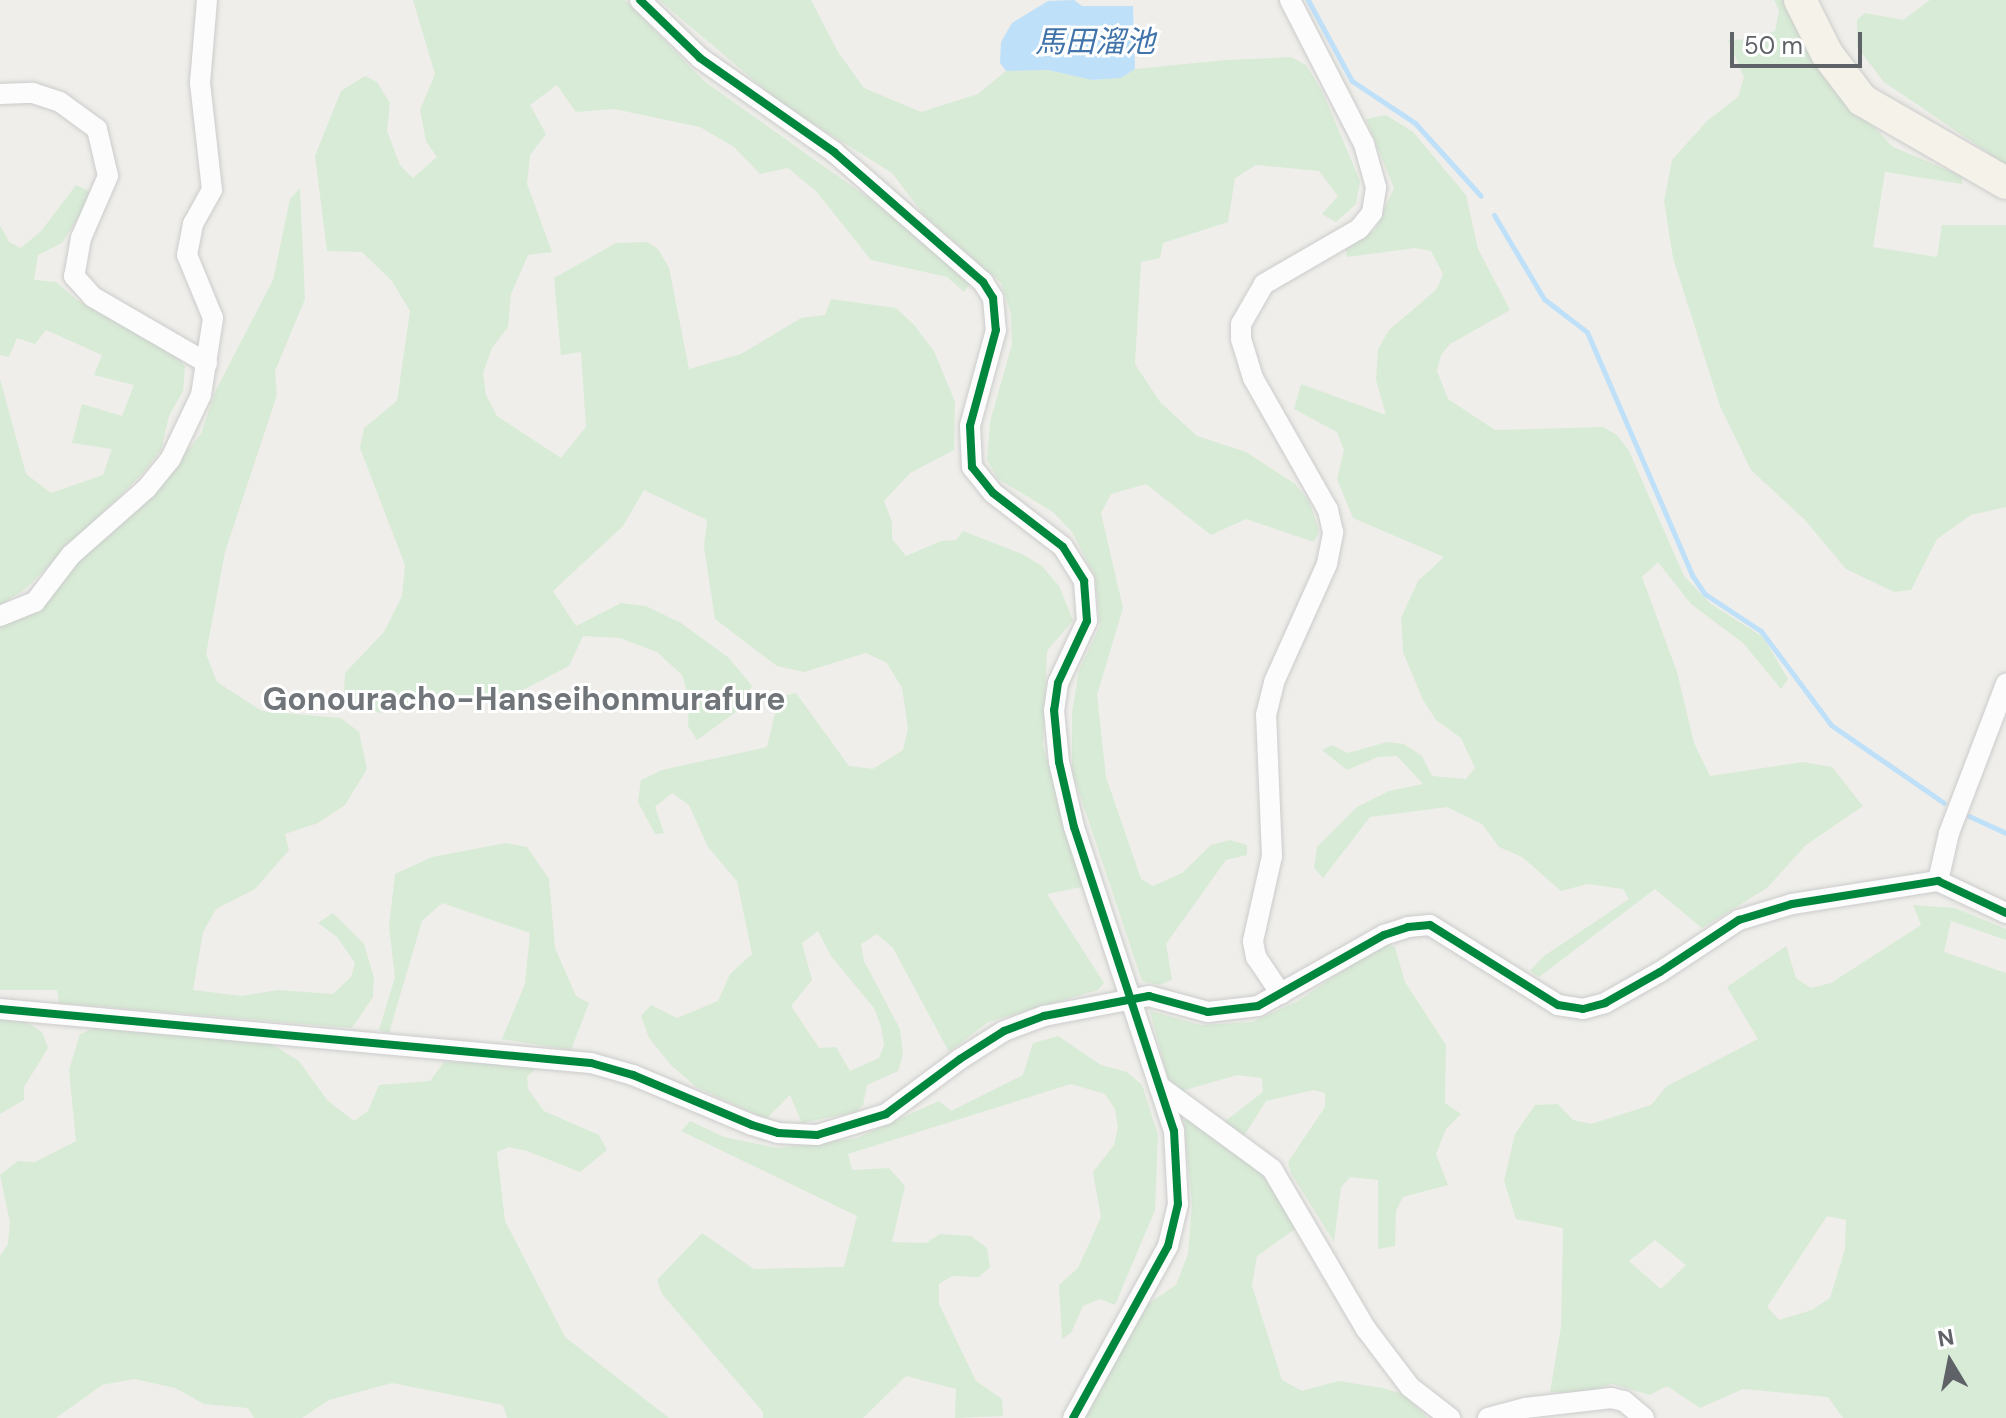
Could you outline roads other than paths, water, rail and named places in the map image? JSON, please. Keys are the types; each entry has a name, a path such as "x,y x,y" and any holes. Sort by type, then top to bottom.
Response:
{"main road":[{"path":"1800,0 1827,54 1862,100 2006,183"}],"street":[{"path":"0,616 35,602 71,555 147,488 171,458 201,395 213,318 187,255 193,224 212,190 200,83 207,0"},
{"path":"640,0 700,58 834,152 975,271 993,298 994,342 970,426 972,467 993,493 1063,547 1084,581 1087,621 1058,683 1054,710 1059,762 1074,827 1174,1131 1178,1204 1168,1246 1073,1418"},
{"path":"1281,994 1256,957 1253,941 1272,856 1266,715 1274,682 1327,564 1333,532 1328,510 1253,378 1241,339 1241,324 1252,296 1274,276 1359,229 1372,213 1376,187 1364,144 1290,0"},
{"path":"0,94 33,93 60,102 97,129 108,176 81,238 74,276 93,297 207,363"},
{"path":"1938,881 1949,833 2006,684"},
{"path":"0,1009 591,1063 633,1075 752,1125 778,1133 817,1135 886,1114 1004,1031 1044,1016 1149,996 1231,1013 1281,994 1384,935 1430,925 1558,1005 1583,1009 1605,1003 1739,920 1768,909 1938,881 2006,913"},
{"path":"1159,1086 1272,1169 1366,1329 1410,1387 1450,1418"},
{"path":"1488,1418 1525,1408 1611,1398 1624,1401 1644,1418"}],"water":[{"name":"馬田溜池","path":"1074,0 1082,6 1133,6 1135,69 1121,78 1092,80 1048,70 1006,71 1000,63 1001,42 1012,23 1048,1"}],"waterway":[{"path":"1308,0 1352,81 1415,123 1481,196"},
{"path":"1494,215 1544,299 1587,332 1692,575 1705,594 1761,631 1831,725 1944,803"},
{"path":"1969,816 2006,833"}],"district":[{"name":"Gonouracho-Hanseihonmurafure","path":"524,699"}]}
